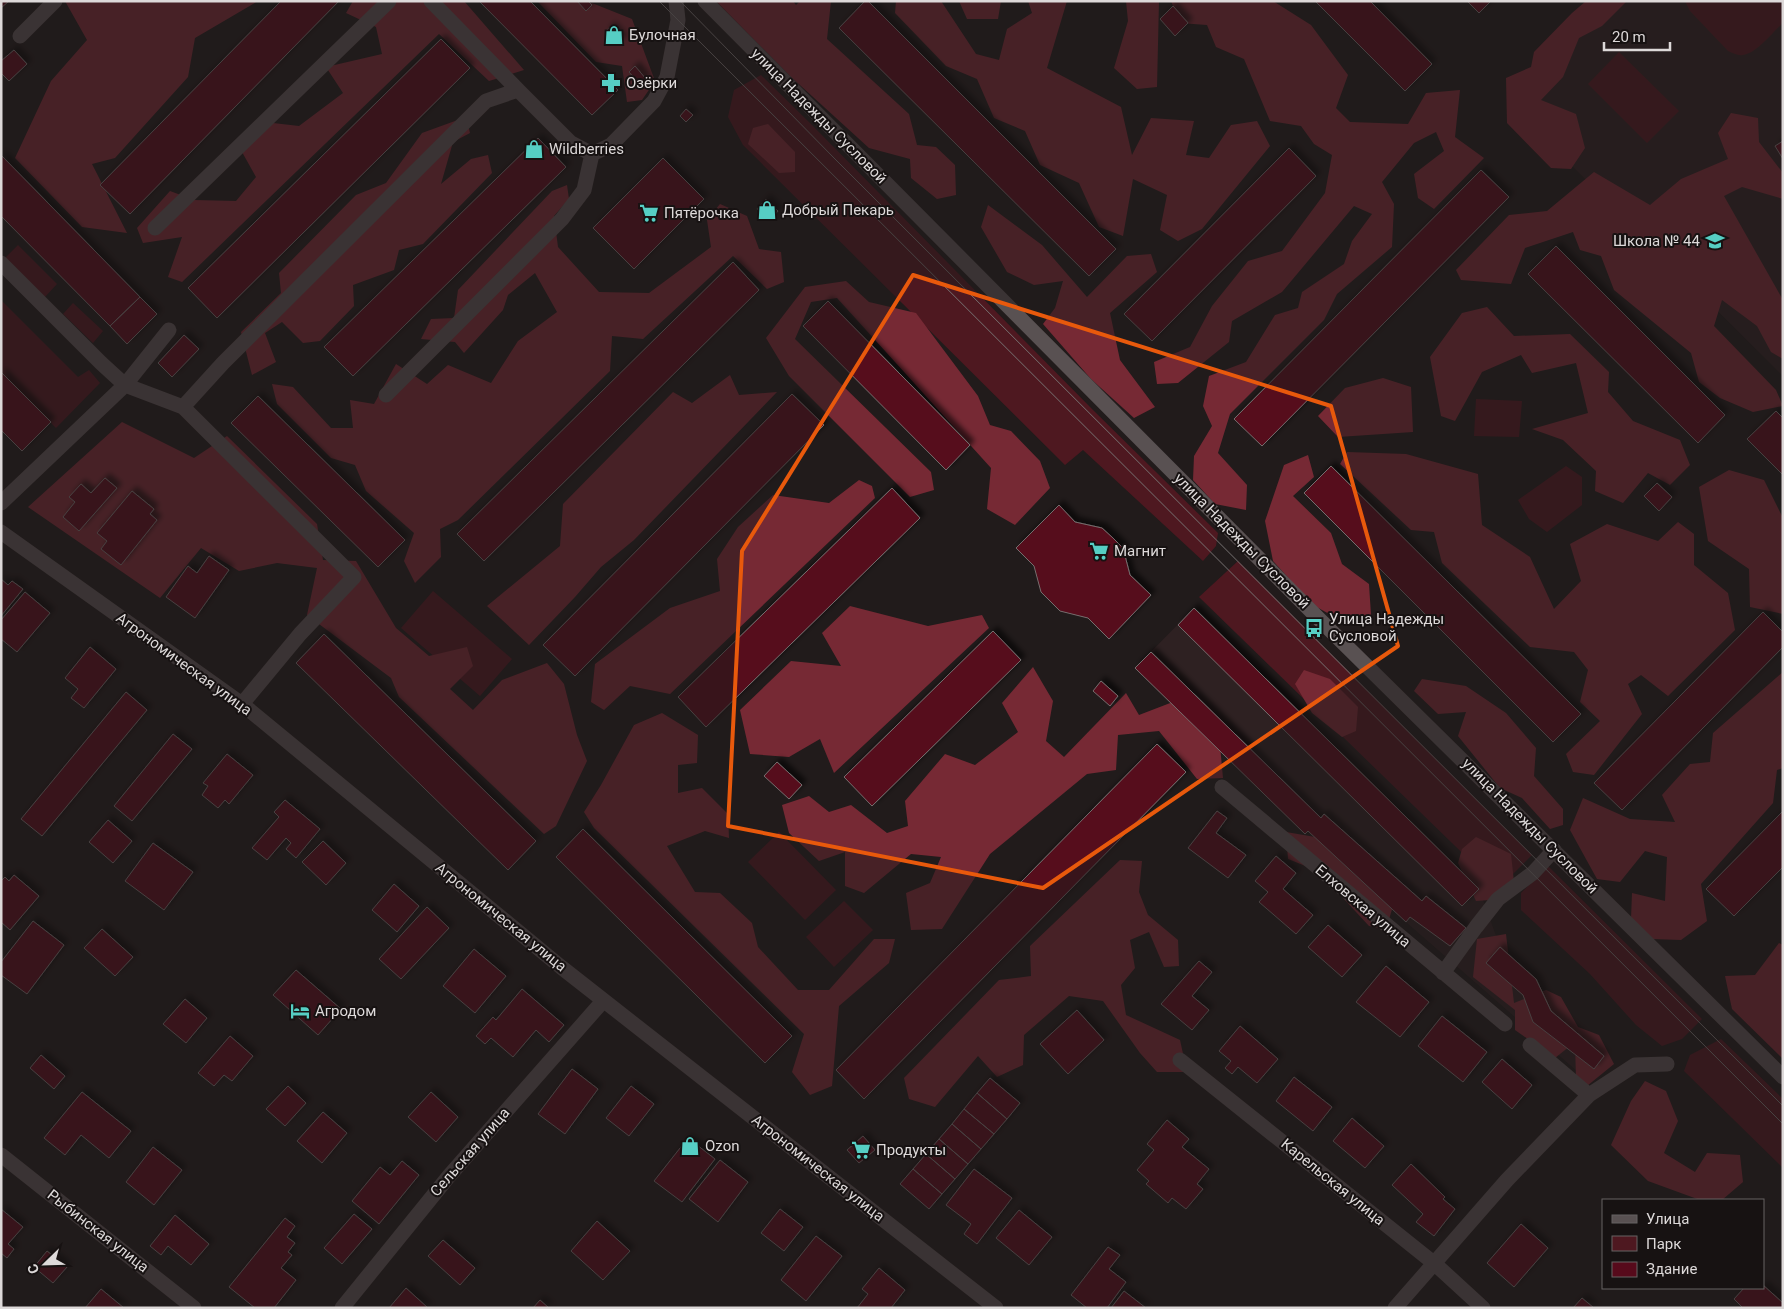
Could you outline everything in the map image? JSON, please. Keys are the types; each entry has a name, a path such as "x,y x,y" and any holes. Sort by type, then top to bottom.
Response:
{"street":[{"path":"20,36 55,1"},
{"path":"155,228 390,1"},
{"path":"431,1 571,143 592,154"},
{"path":"592,154 612,145 654,101 667,77 678,20 676,1"},
{"name":"улица Надежды Сусловой","path":"705,1 1321,621 1783,1077"},
{"path":"183,407 224,363 486,102 518,90"},
{"path":"386,395 562,219 584,190 592,154"},
{"path":"1,262 125,385 183,407 354,577 300,634 242,704"},
{"path":"4,496 125,385 169,330"},
{"name":"Агрономическая улица","path":"1,532 242,704 603,1001 996,1308"},
{"name":"Елховская улица","path":"1222,787 1505,1024"},
{"path":"1443,973 1498,899 1533,873 1554,850"},
{"name":"Сельская улица","path":"342,1308 449,1176 603,1001"},
{"path":"1530,1045 1590,1095"},
{"name":"Карельская улица","path":"1180,1060 1435,1264 1483,1308"},
{"path":"1395,1308 1507,1180 1590,1095 1635,1065 1667,1064"},
{"name":"Рыбинская улица","path":"1,1155 194,1308"}],"highlighted area":[{"path":"913,275 1331,406 1398,646 1043,888 728,826 742,551"}],"shaded area":[{"path":"65,1 258,1 195,38 188,77 115,158 92,164 127,233 82,227 15,158 51,81 87,40"},
{"path":"353,1 464,1 524,70 489,81 439,34 182,282 168,277 182,237 143,243 137,228 170,191 194,200 236,201 256,177 242,152 273,123 299,126 343,93 326,67 382,54 376,27 346,13"},
{"path":"537,1 587,1 632,19 655,81 642,100 627,102 622,66 596,62"},
{"path":"716,1 793,1 796,5 800,1 831,1 827,39 909,114 917,145 936,147 955,165 956,195 937,199 911,178 910,159 869,148 790,76"},
{"path":"896,1 941,1 976,54 999,60 1007,29 1032,13 1028,1 1067,1 1047,68 1121,107 1132,155 1151,118 1194,121 1186,155 1209,158 1231,125 1257,121 1270,146 1202,229 1178,241 1160,230 1167,195 1133,179 1123,236 1099,227 1079,183 1040,165 1025,131 994,118 977,79 946,66 895,13"},
{"path":"959,1 1001,1 998,19 967,19"},
{"path":"1126,1 1159,1 1157,87 1137,89 1114,68 1128,21"},
{"path":"1171,1 1273,1 1311,25 1348,75 1336,108 1350,122 1408,124 1426,93 1460,90 1455,137 1484,158 1434,209 1418,198 1414,174 1444,151 1436,132 1414,143 1382,182 1394,204 1392,247 1337,294 1324,320 1230,414 1218,453 1247,485 1246,510 1215,504 1193,480 1194,456 1212,426 1203,406 1209,376 1246,362 1275,315 1298,308 1302,292 1344,264 1352,241 1372,214 1354,206 1282,292 1232,321 1229,342 1178,383 1157,384 1154,362 1190,347 1212,306 1248,261 1282,251 1325,193 1332,155 1314,144 1301,126 1270,121 1244,59 1216,47 1207,25 1180,23"},
{"path":"1586,1 1627,1 1602,26 1579,38 1563,77 1541,100 1576,114 1585,148 1571,169 1551,168 1507,123 1506,78 1531,67 1534,52"},
{"name":"Школа № 44","path":"1603,1 1783,1 1783,376 1513,107"},
{"path":"1731,113 1758,118 1759,142 1783,173 1783,199 1742,187 1724,196 1783,300 1783,359 1771,352 1757,326 1722,300 1714,326 1776,390 1783,406 1753,412 1720,398 1699,382 1691,353 1614,290 1601,256 1580,250 1573,232 1525,248 1511,284 1461,280 1456,270 1509,215 1547,211 1594,172 1650,205 1681,179 1728,159 1718,133"},
{"path":"466,117 470,133 453,142 441,184 471,159 488,155 492,173 423,244 399,250 394,270 353,285 354,306 320,341 303,343 282,322 265,333 276,362 252,375 241,332 281,293 279,273 356,195 386,183 422,133"},
{"path":"768,124 795,152 795,172 779,173 748,144 753,128"},
{"path":"567,185 569,199 554,216 558,247 599,292 649,293 711,247 707,220 720,204 747,216 759,249 781,252 784,282 767,289 733,256 643,339 612,336 610,371 458,520 440,529 441,557 415,583 404,561 414,533 366,491 355,465 331,458 277,404 272,384 293,387 331,428 353,428 350,400 374,404 396,364 427,384 448,365 491,383 518,341 557,312 535,273 508,295 503,310 464,353 455,342 421,339 431,319 454,318 458,290 552,191"},
{"path":"988,205 1042,245 1087,297 1127,256 1151,254 1157,272 1110,313 1120,360 1155,407 1134,418 1091,379 1043,324 1055,308 1063,281 1034,285 1007,272 981,227"},
{"path":"846,281 869,302 916,313 978,396 990,425 1011,431 1040,461 1050,488 1015,525 987,509 991,468 837,298 811,302 795,339 931,472 934,490 910,497 789,376 766,338 805,287"},
{"path":"1487,307 1514,336 1570,334 1609,372 1608,392 1633,421 1680,440 1690,465 1670,485 1648,473 1623,503 1595,491 1596,471 1563,440 1532,429 1588,413 1576,363 1532,373 1521,355 1482,372 1455,421 1441,416 1430,357 1462,313"},
{"path":"730,375 739,395 777,392 634,540 601,567 529,645 487,606 560,546 563,504 673,392 692,403"},
{"path":"1383,378 1411,387 1413,432 1338,437 1318,416 1345,388"},
{"path":"122,422 194,458 227,436 317,524 323,560 356,561 396,628 429,656 467,647 473,666 450,689 473,710 502,680 547,663 564,684 577,735 587,761 556,826 544,834 399,697 391,678 307,615 317,568 277,563 239,571 201,548 160,598 28,507"},
{"path":"1347,452 1406,454 1478,474 1482,525 1530,557 1554,609 1581,581 1570,544 1607,524 1658,541 1678,522 1694,534 1694,565 1728,593 1735,630 1668,696 1641,675 1628,684 1642,714 1594,775 1573,772 1566,754 1600,721 1580,702 1588,670 1574,652 1530,647 1442,563 1434,532 1411,530 1340,464"},
{"path":"1308,455 1314,477 1293,496 1331,533 1342,564 1369,584 1371,615 1349,625 1313,605 1273,561 1265,521 1284,465"},
{"path":"1729,470 1764,480 1783,518 1783,614 1750,607 1749,569 1708,541 1699,487"},
{"path":"859,480 872,486 875,498 670,694 630,686 604,710 591,702 595,664 670,608 720,591 717,559 738,527 773,495 829,503"},
{"path":"850,606 928,626 982,615 989,628 834,773 820,739 789,757 750,754 740,710 791,661 841,666 822,633"},
{"path":"1194,608 1479,889 1500,947 1536,979 1551,1011 1604,1056 1585,1078 1406,922 1308,832 1305,834 1135,668"},
{"path":"1033,667 1053,701 1046,741 1064,757 1126,693 1139,715 1178,700 1220,745 1223,778 1197,779 1159,731 1118,735 1116,770 1087,774 990,854 942,929 911,930 906,893 930,883 941,857 911,854 864,893 845,886 845,852 819,861 789,833 782,805 809,796 829,812 851,805 887,833 908,826 905,801 945,754 975,765 1018,732 1002,703"},
{"path":"1304,670 1330,679 1358,707 1356,731 1342,737 1312,713 1295,684"},
{"path":"1783,672 1783,768 1777,770 1773,803 1701,884 1707,921 1681,940 1652,939 1631,919 1632,893 1665,901 1667,857 1645,851 1620,882 1597,879 1570,830 1583,798 1630,819 1675,822 1662,795 1690,764 1710,762 1713,733"},
{"path":"1422,679 1466,686 1506,713 1536,748 1534,776 1563,809 1563,825 1550,829 1522,798 1500,788 1458,736 1466,712 1438,714 1414,691"},
{"path":"662,713 698,735 697,763 678,765 678,793 702,788 728,814 729,838 705,831 667,846 695,892 720,893 752,923 758,947 798,990 829,990 874,939 895,939 889,963 839,1006 832,1086 810,1095 792,1072 804,1034 594,828 584,812 634,725"},
{"path":"1286,832 1321,838 1394,903 1386,929 1369,926 1318,871 1288,859"},
{"path":"1476,837 1511,854 1514,882 1490,900 1476,901 1458,863 1462,849"},
{"path":"1120,860 1142,861 1139,892 1148,915 1178,940 1179,966 1164,967 1149,932 1130,940 1135,968 1121,985 1126,1015 1180,1040 1187,1072 1157,1072 1140,1053 1103,1001 1069,996 1024,1035 1023,1065 997,1077 978,1056 935,1107 909,1099 904,1078 999,980 1031,976 1030,946"},
{"path":"1506,934 1514,1003 1546,990 1561,997 1578,1027 1599,1035 1614,1064 1587,1086 1576,1079 1575,1042 1555,1058 1515,1030 1515,1010 1473,977 1477,939"},
{"path":"1779,943 1783,945 1783,1059 1732,1009 1725,976 1755,975"},
{"path":"1645,1081 1666,1091 1678,1121 1664,1153 1695,1172 1707,1153 1740,1155 1743,1182 1723,1199 1697,1199 1648,1181 1611,1145 1631,1101"}],"green space":[{"path":"1685,1 1783,1 1783,23 1753,51 1748,54 1737,55 1728,51 1690,11"},
{"path":"1619,52 1679,111 1647,143 1588,84"},
{"path":"761,75 1093,410 1218,533 1216,546 1203,561 1083,450 1065,465 743,145 728,117 734,90"},
{"path":"18,245 57,284 44,298 4,259"},
{"path":"1,300 78,377 89,370 100,383 56,428 1,373"},
{"path":"73,303 103,331 93,343 63,314"},
{"path":"1476,399 1522,401 1519,437 1474,436"},
{"path":"1566,466 1582,477 1582,505 1547,532 1529,519 1518,500"},
{"path":"1238,561 1532,855 1504,883 1488,878 1199,597"},
{"path":"433,591 512,659 480,696 401,628"},
{"path":"779,832 836,890 805,920 748,862"},
{"path":"1548,866 1702,1019 1682,1039 1662,1046 1636,1025 1590,974 1521,910 1521,893"},
{"path":"844,901 873,930 834,967 806,937"},
{"path":"1721,1039 1783,1099 1783,1168 1684,1071 1690,1055"}],"building":[{"path":"1,1 9,1 1,8"},
{"path":"281,1 339,1 130,214 100,185"},
{"path":"479,1 530,1 618,90 592,115"},
{"path":"577,1 588,1 592,5 586,11"},
{"path":"865,1 868,1 1116,249 1089,276 839,28"},
{"path":"1315,1 1370,1 1432,64 1405,91"},
{"path":"1467,1 1491,1 1479,13"},
{"path":"1173,6 1188,23 1175,36 1160,19"},
{"name":"Булочная","path":"611,26 623,39 617,44 605,32"},
{"path":"441,39 470,68 217,318 188,288"},
{"path":"14,50 27,64 9,81 1,73 1,61"},
{"path":"635,66 646,79 640,84 629,72"},
{"path":"686,109 693,115 686,122 680,116"},
{"path":"538,138 566,167 353,376 324,347"},
{"path":"1783,141 1783,159 1775,146"},
{"path":"1289,148 1316,176 1152,341 1124,314"},
{"path":"1,155 140,297 110,326 1,216"},
{"name":"Пятёрочка","path":"663,158 704,199 634,269 593,228"},
{"path":"1481,170 1509,197 1262,446 1234,419"},
{"name":"Добрый Пекарь","path":"766,199 778,211 769,221 757,209"},
{"path":"1556,246 1725,415 1698,443 1528,274"},
{"path":"733,262 759,290 484,561 457,534"},
{"path":"140,297 157,314 127,344 110,326"},
{"path":"828,301 970,445 946,470 803,326"},
{"path":"184,335 199,349 172,377 158,363"},
{"path":"1,372 51,422 22,451 1,430"},
{"path":"792,394 824,425 575,676 543,645"},
{"path":"258,396 405,540 378,567 231,423"},
{"path":"1776,411 1783,418 1783,475 1747,439"},
{"path":"1331,466 1581,714 1553,742 1304,493"},
{"path":"105,478 117,488 79,531 63,517 75,502 69,497 81,484 91,493"},
{"path":"1657,483 1672,497 1659,511 1644,496"},
{"path":"892,488 920,518 706,727 678,697"},
{"path":"132,491 154,509 150,514 157,520 121,565 101,549 107,541 97,533"},
{"path":"1059,505 1075,522 1102,528 1113,538 1123,548 1130,575 1151,595 1109,639 1088,618 1060,611 1041,592 1034,566 1016,548"},
{"path":"209,556 229,570 195,618 166,597 188,566 197,573"},
{"path":"1,579 8,585 12,581 23,589 1,616"},
{"path":"25,592 50,613 17,652 1,639 1,620"},
{"path":"1194,608 1479,889 1462,906 1178,625"},
{"path":"1763,612 1783,632 1783,647 1622,810 1594,783"},
{"path":"993,631 1021,660 872,806 844,777"},
{"path":"324,634 536,841 508,870 296,663"},
{"path":"90,647 116,669 84,708 71,698 78,689 65,678"},
{"path":"1151,652 1321,818 1324,814 1422,901 1426,896 1466,928 1450,946 1410,917 1406,922 1308,831 1305,834 1135,668"},
{"path":"1101,681 1118,696 1110,706 1093,691"},
{"path":"126,692 147,710 42,836 21,819"},
{"path":"173,734 192,749 132,821 114,806"},
{"path":"1157,744 1186,772 864,1099 836,1070"},
{"path":"227,754 253,775 229,804 225,800 218,808 202,795 208,786 203,783"},
{"path":"777,762 802,785 789,799 764,776"},
{"path":"285,800 320,829 296,858 286,849 291,843 286,838 267,860 252,848 279,817 274,812"},
{"path":"1217,811 1227,818 1216,833 1246,855 1228,878 1188,848"},
{"path":"1783,811 1783,867 1734,916 1706,889"},
{"path":"108,820 132,841 113,863 89,842"},
{"path":"583,829 792,1036 765,1063 556,857"},
{"path":"323,841 346,863 326,885 302,862"},
{"path":"153,843 193,872 164,910 125,881"},
{"path":"1276,856 1296,873 1283,889 1313,915 1296,934 1259,902 1268,892 1255,881"},
{"path":"14,875 39,896 10,930 1,922 1,881 5,877 9,881"},
{"path":"394,884 419,906 397,932 372,910"},
{"path":"427,907 449,928 401,979 379,959"},
{"path":"33,921 64,945 27,994 1,975 1,962"},
{"path":"1328,925 1362,955 1342,977 1308,947"},
{"path":"102,929 133,957 115,976 84,948"},
{"path":"1500,947 1536,979 1551,1011 1604,1056 1594,1069 1533,1022 1523,995 1486,963"},
{"path":"474,949 506,976 475,1013 443,986"},
{"path":"1199,961 1212,972 1192,996 1209,1010 1192,1030 1161,1004"},
{"path":"1386,966 1429,1002 1400,1037 1356,1002"},
{"path":"296,970 341,1009 318,1035 273,995"},
{"path":"522,989 564,1025 549,1042 536,1030 513,1057 491,1038 485,1044 476,1036 493,1017 496,1020"},
{"path":"185,999 207,1018 186,1043 163,1024"},
{"path":"1077,1010 1104,1040 1068,1074 1040,1044"},
{"path":"1442,1016 1487,1052 1463,1082 1418,1046"},
{"path":"1240,1026 1278,1059 1257,1083 1238,1067 1232,1074 1225,1068 1231,1061 1219,1051"},
{"path":"230,1036 253,1056 232,1081 224,1075 214,1086 198,1073"},
{"path":"41,1055 65,1076 54,1089 30,1068"},
{"path":"1502,1059 1532,1085 1512,1109 1482,1082"},
{"path":"572,1069 598,1089 565,1134 538,1114"},
{"path":"1294,1077 1332,1107 1313,1131 1276,1101"},
{"path":"990,1078 1020,1103 1007,1119 977,1093"},
{"path":"288,1086 306,1103 285,1126 266,1109"},
{"path":"631,1086 654,1104 629,1136 606,1118"},
{"path":"82,1092 131,1131 109,1158 81,1135 65,1155 44,1138"},
{"path":"431,1092 458,1117 436,1142 408,1117"},
{"path":"977,1093 1007,1119 994,1134 964,1109"},
{"path":"964,1109 994,1134 981,1149 952,1124"},
{"path":"323,1112 347,1133 322,1163 297,1141"},
{"path":"1352,1118 1384,1146 1365,1168 1333,1141"},
{"path":"1167,1120 1189,1139 1182,1147 1209,1169 1197,1184 1203,1189 1186,1209 1172,1198 1168,1203 1146,1184 1149,1181 1137,1170 1154,1150 1147,1144"},
{"path":"952,1124 981,1149 968,1164 939,1139"},
{"name":"Продукты","path":"863,1136 875,1150 859,1163 847,1150"},
{"path":"688,1138 715,1159 682,1202 654,1181"},
{"path":"939,1139 968,1164 955,1179 926,1154"},
{"path":"153,1147 182,1170 154,1205 126,1182"},
{"path":"926,1154 955,1179 942,1194 913,1169"},
{"path":"720,1160 748,1182 718,1222 689,1199"},
{"path":"402,1161 419,1175 379,1224 352,1201 380,1167 390,1175"},
{"path":"1411,1164 1445,1197 1443,1199 1455,1209 1434,1236 1416,1222 1423,1214 1392,1185"},
{"path":"913,1169 942,1194 929,1209 900,1184"},
{"path":"974,1169 1012,1198 977,1244 964,1234 971,1224 946,1205"},
{"path":"1,1209 23,1227 8,1244 14,1249 7,1258 1,1253"},
{"path":"780,1209 803,1227 784,1251 761,1233"},
{"path":"1019,1210 1052,1237 1029,1265 996,1238"},
{"path":"354,1214 372,1229 342,1264 324,1248"},
{"path":"175,1215 209,1244 191,1265 168,1246 161,1255 150,1246"},
{"path":"285,1218 295,1226 287,1237 295,1243 288,1252 292,1255 281,1268 296,1280 274,1308 255,1308 229,1287"},
{"path":"597,1221 630,1251 603,1280 571,1251"},
{"path":"1521,1224 1548,1248 1514,1287 1487,1263"},
{"path":"816,1236 842,1256 806,1301 781,1280"},
{"path":"443,1240 475,1268 460,1285 428,1256"},
{"path":"1108,1247 1120,1255 1109,1269 1126,1282 1107,1308 1087,1308 1071,1295"},
{"path":"47,1251 67,1267 53,1283 34,1267"},
{"path":"879,1268 905,1290 891,1308 857,1308 868,1294 862,1289"},
{"path":"1764,1286 1783,1303 1783,1308 1743,1308 1734,1299 1743,1289 1764,1289"},
{"path":"406,1288 428,1308 389,1308"},
{"path":"101,1289 124,1308 85,1308"},
{"path":"1124,1291 1146,1308 1111,1308"},
{"path":"1582,1298 1594,1308 1573,1308"},
{"path":"540,1300 549,1308 533,1308"}],"tram line":[{"path":"659,1 1783,1124"},
{"path":"680,1 834,158 1783,1106"}],"place":[{"name":"Булочная","path":"614,35"},
{"name":"Озёрки","path":"611,83"},
{"name":"Wildberries","path":"534,149"},
{"name":"Добрый Пекарь","path":"767,210"},
{"name":"Пятёрочка","path":"649,213"},
{"name":"Школа № 44","path":"1715,241"},
{"name":"Магнит","path":"1099,551"},
{"name":"Улица Надежды Сусловой","path":"1314,628"},
{"name":"Агродом","path":"300,1011"},
{"name":"Ozon","path":"690,1146"},
{"name":"Продукты","path":"861,1150"}]}
